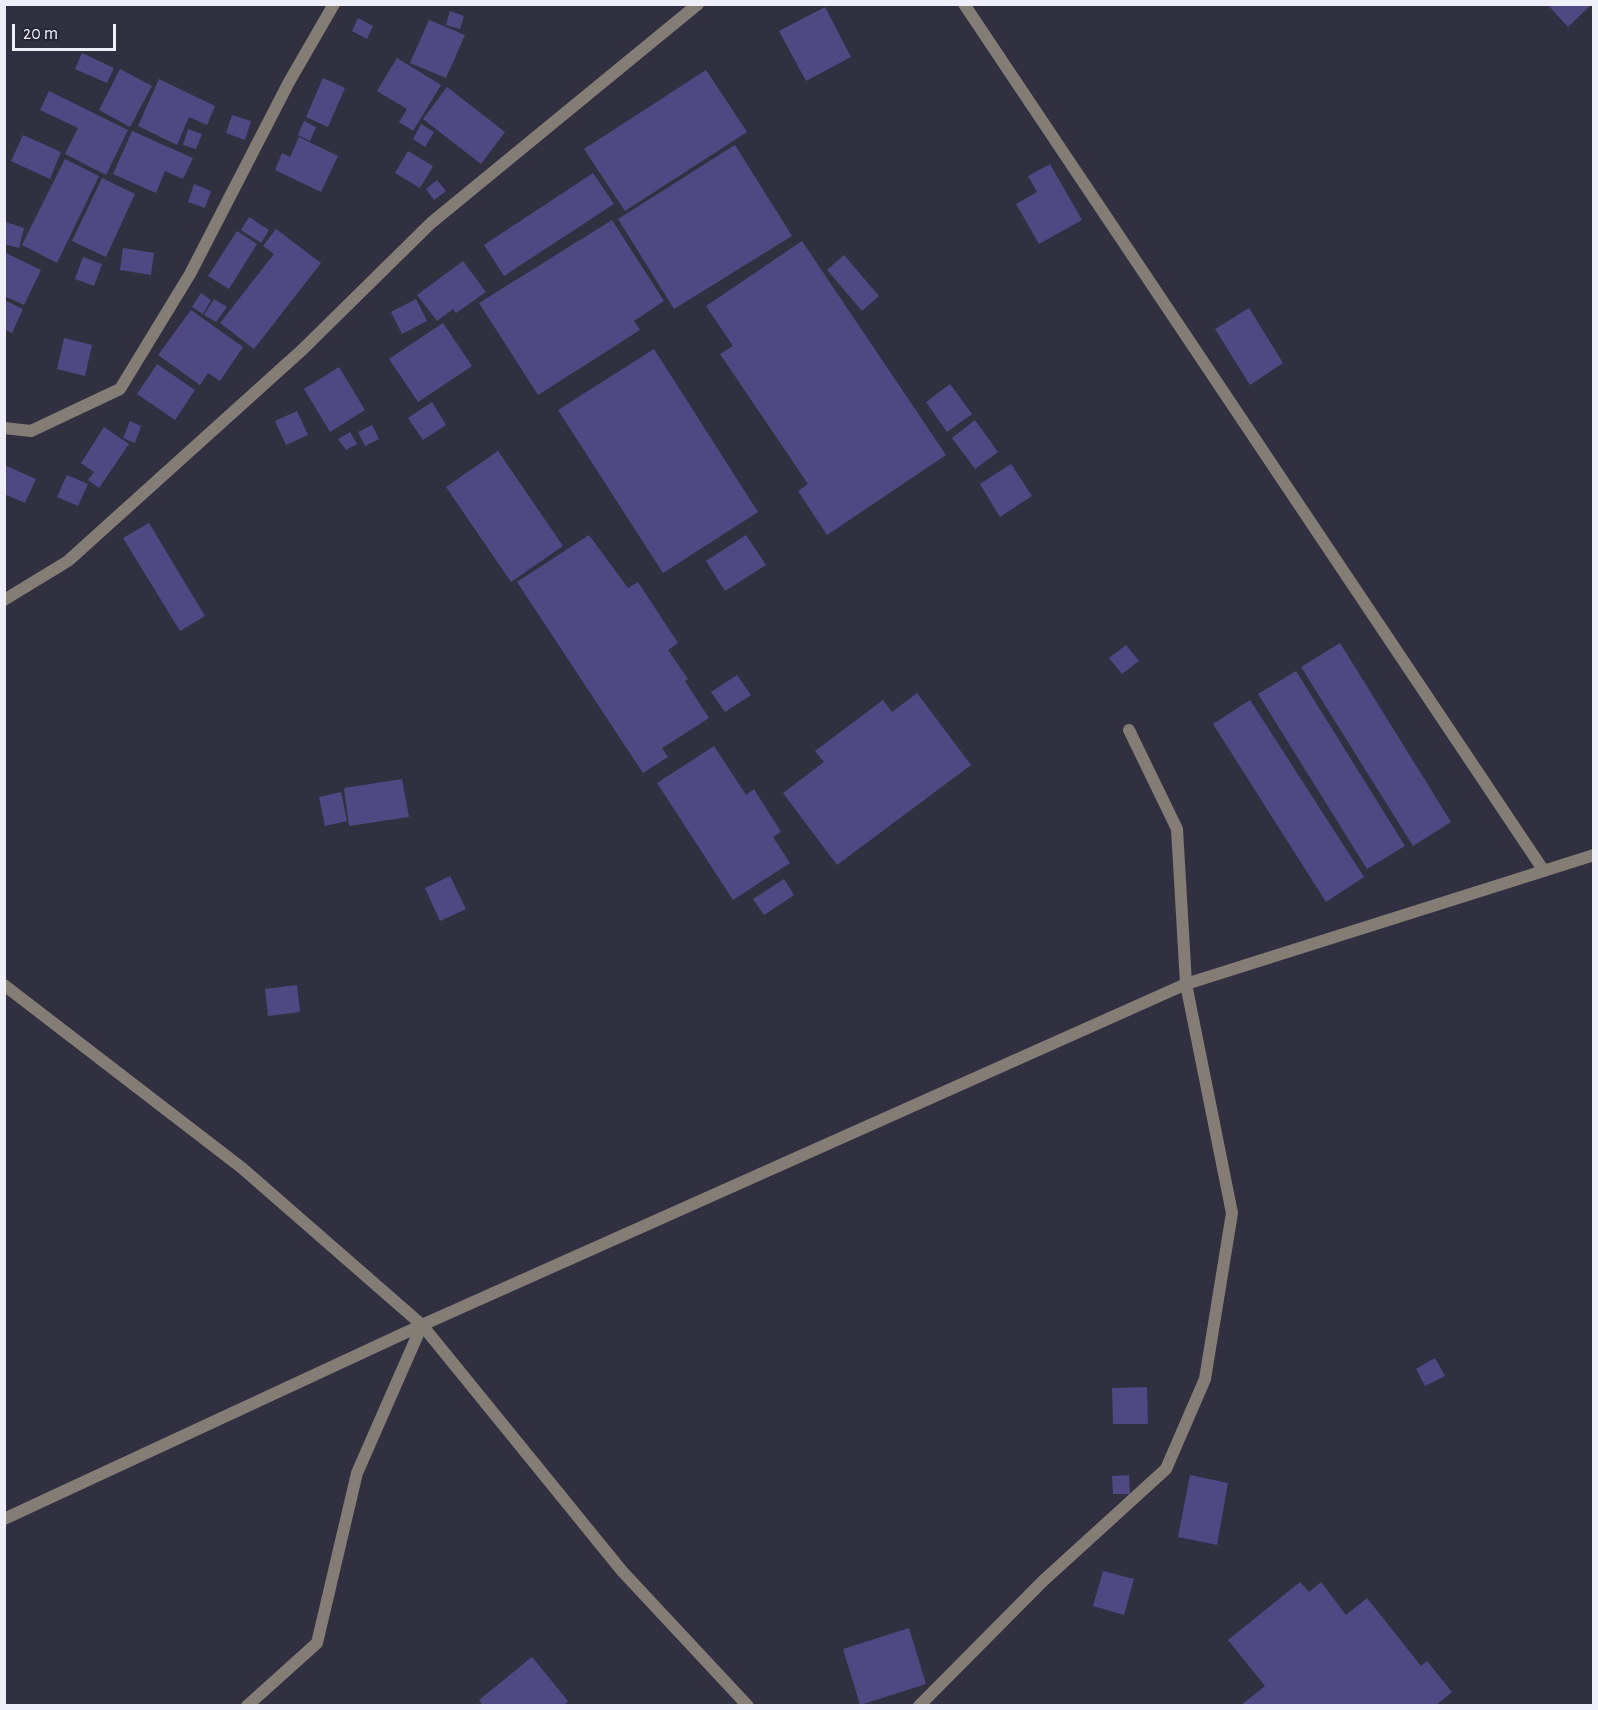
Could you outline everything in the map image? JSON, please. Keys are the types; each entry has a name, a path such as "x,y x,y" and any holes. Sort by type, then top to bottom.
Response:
{"street":[{"path":"4,428 31,431 120,389 190,274 289,82 334,4"},
{"path":"4,600 68,561 303,350 430,223 698,4"},
{"path":"964,4 1544,871"},
{"path":"919,1706 1043,1581 1166,1469 1205,1378 1232,1213 1186,984 1177,828 1129,730"},
{"path":"4,1519 422,1325 1186,984 1593,855"},
{"path":"4,985 242,1168 422,1325 622,1571 748,1706"},
{"path":"247,1706 317,1643 357,1473 422,1325"}],"building":[{"path":"1547,4 1592,4 1568,27"},
{"path":"825,7 851,57 806,81 779,31"},
{"path":"450,11 464,16 460,29 446,25"},
{"path":"358,18 373,26 367,39 352,31"},
{"path":"429,20 465,35 446,78 410,63"},
{"path":"82,53 114,68 107,83 75,69"},
{"path":"397,58 441,85 413,131 399,122 407,109 377,91"},
{"path":"120,69 152,86 130,127 99,110"},
{"path":"706,70 747,132 625,211 584,149"},
{"path":"323,78 345,88 328,127 306,117"},
{"path":"159,79 215,106 207,125 189,117 177,145 138,126"},
{"path":"447,87 505,132 481,164 423,119"},
{"path":"49,91 128,130 106,175 65,154 78,128 40,110"},
{"path":"232,115 251,121 245,140 226,133"},
{"path":"304,121 316,127 310,141 298,135"},
{"path":"421,124 434,132 425,147 413,139"},
{"path":"188,129 202,134 196,149 183,145"},
{"path":"132,131 193,158 183,179 165,171 156,193 113,174"},
{"path":"23,135 61,152 50,179 11,161"},
{"path":"299,137 338,156 321,192 275,170 282,153 290,157"},
{"path":"735,145 792,236 674,309 618,219"},
{"path":"408,151 433,166 420,188 395,173"},
{"path":"65,159 99,176 57,263 22,245"},
{"path":"1050,164 1082,220 1039,244 1016,204 1037,192 1028,176"},
{"path":"593,173 614,204 504,276 484,245"},
{"path":"102,178 135,194 106,257 72,241"},
{"path":"437,180 446,191 434,200 426,189"},
{"path":"194,184 211,191 205,208 188,202"},
{"path":"249,217 269,230 261,243 241,230"},
{"path":"612,220 664,301 634,321 640,330 538,395 479,303"},
{"path":"6,222 24,228 19,248 4,244"},
{"path":"276,229 321,263 254,349 220,323 274,254 263,246"},
{"path":"237,231 257,244 229,289 208,276"},
{"path":"802,241 946,455 827,535 798,491 808,484 720,354 733,346 706,306"},
{"path":"123,248 154,253 151,275 120,270"},
{"path":"4,252 41,270 24,305 4,296"},
{"path":"844,255 879,296 862,311 827,270"},
{"path":"83,257 102,264 94,286 75,279"},
{"path":"463,261 486,292 456,313 453,309 437,321 417,295"},
{"path":"201,293 211,300 203,314 192,307"},
{"path":"214,299 227,307 216,322 204,315"},
{"path":"416,299 427,321 402,334 391,312"},
{"path":"4,300 23,309 12,333 4,329"},
{"path":"1249,308 1283,363 1250,385 1215,329"},
{"path":"191,310 243,347 220,381 208,373 200,385 158,355"},
{"path":"443,323 472,366 418,402 389,359"},
{"path":"64,338 92,345 85,376 57,369"},
{"path":"654,349 758,512 663,573 558,410"},
{"path":"157,364 195,390 175,420 137,394"},
{"path":"339,367 365,410 330,432 304,389"},
{"path":"950,384 972,414 947,432 926,402"},
{"path":"432,402 446,425 423,440 408,418"},
{"path":"297,411 308,435 286,445 275,421"},
{"path":"975,420 998,452 975,469 952,438"},
{"path":"130,421 141,426 135,443 123,438"},
{"path":"372,425 379,439 365,446 358,432"},
{"path":"104,427 129,444 99,488 88,480 94,472 81,463"},
{"path":"350,432 357,444 346,450 338,439"},
{"path":"498,451 563,546 511,582 446,487"},
{"path":"1011,464 1032,496 1000,517 980,484"},
{"path":"4,465 36,479 25,503 4,494"},
{"path":"67,475 88,484 78,506 57,497"},
{"path":"149,523 205,616 180,631 123,538"},
{"path":"589,535 628,588 638,582 678,643 668,650 688,679 685,681 709,718 662,748 668,757 643,773 517,582"},
{"path":"746,535 766,565 725,591 706,561"},
{"path":"1340,643 1451,822 1413,846 1301,667"},
{"path":"1126,645 1139,661 1122,674 1109,658"},
{"path":"1296,671 1405,846 1367,869 1258,694"},
{"path":"737,675 751,695 725,712 711,692"},
{"path":"917,693 971,765 837,865 783,793 824,762 815,751 883,700 892,712"},
{"path":"1250,700 1364,877 1326,902 1213,724"},
{"path":"714,746 746,795 754,789 781,832 773,837 790,863 733,900 657,783"},
{"path":"402,779 409,817 349,826 344,788"},
{"path":"341,792 347,821 325,826 319,797"},
{"path":"450,876 466,909 440,921 425,888"},
{"path":"784,879 794,895 764,915 753,899"},
{"path":"297,985 300,1012 268,1016 265,989"},
{"path":"1435,1358 1445,1376 1425,1386 1416,1369"},
{"path":"1147,1387 1148,1424 1113,1424 1112,1388"},
{"path":"1129,1475 1130,1494 1113,1494 1112,1476"},
{"path":"1190,1475 1228,1483 1217,1545 1178,1537"},
{"path":"1103,1571 1134,1579 1124,1615 1093,1606"},
{"path":"1300,1582 1309,1592 1321,1582 1346,1615 1367,1598 1421,1666 1427,1661 1452,1692 1435,1706 1240,1706 1265,1686 1228,1640"},
{"path":"909,1628 926,1684 860,1705 843,1649"},
{"path":"532,1657 568,1701 563,1706 483,1706 479,1700"}]}
